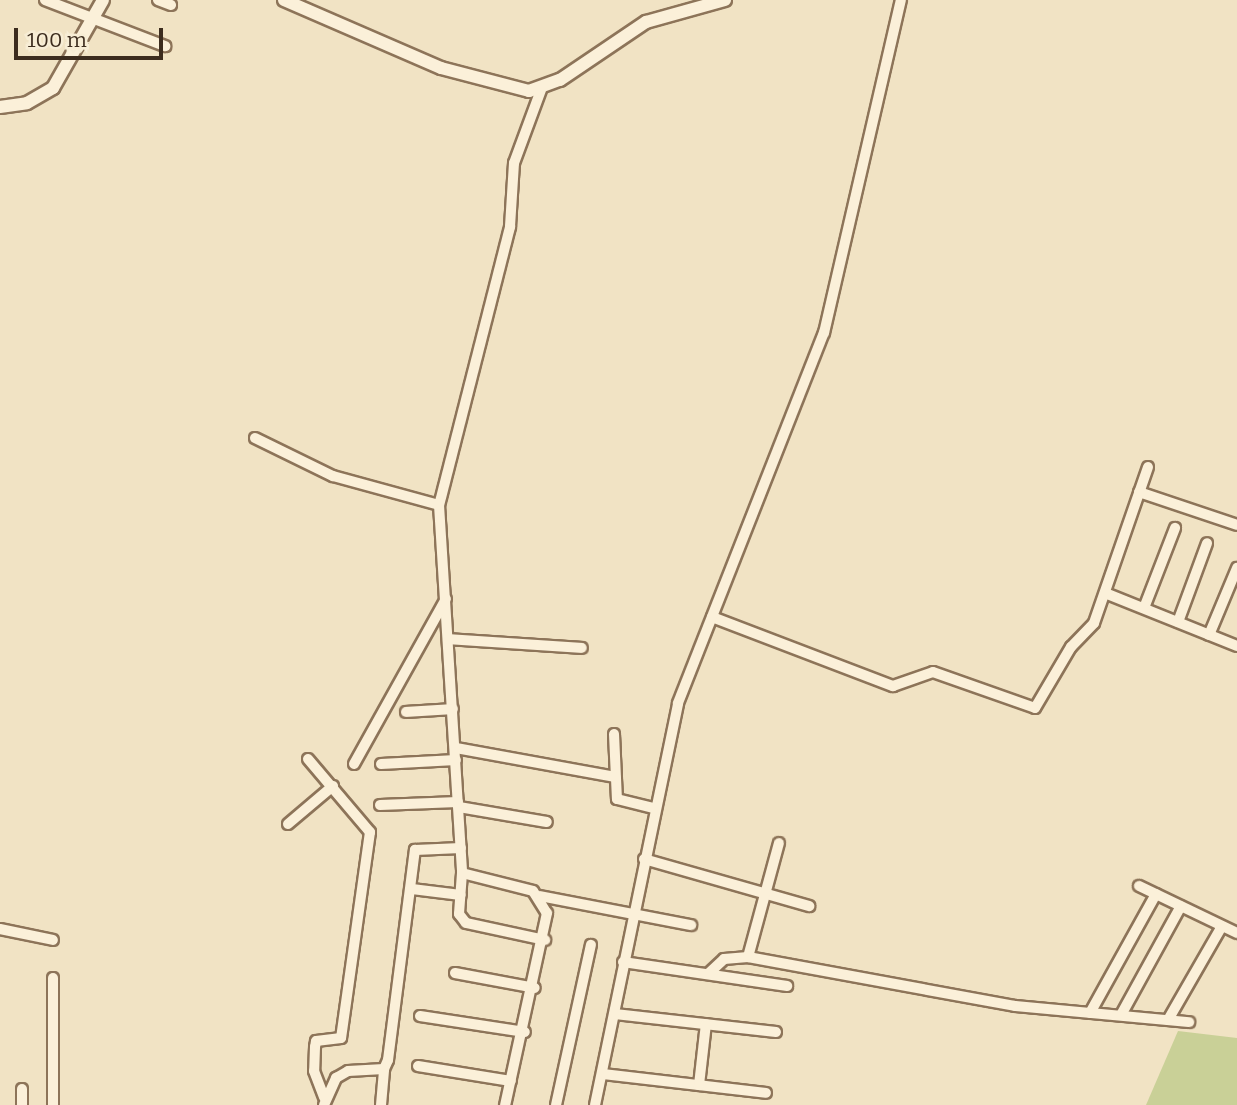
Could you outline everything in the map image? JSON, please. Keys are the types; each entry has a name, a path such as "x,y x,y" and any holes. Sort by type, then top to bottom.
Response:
{"street":[{"path":"45,0 95,15 165,47"},
{"path":"0,107 27,103 53,88 103,0"},
{"path":"158,0 171,5"},
{"path":"284,0 441,68 513,90 541,90 633,28 725,0"},
{"path":"595,1105 654,808 678,703 824,332 901,0"},
{"path":"541,90 514,163 510,227 439,505 459,805 461,920 545,940"},
{"path":"255,438 333,476 439,505"},
{"path":"712,617 893,686 933,672 1030,709 1039,706 1071,647 1094,623 1148,467"},
{"path":"1139,492 1237,525"},
{"path":"1144,608 1175,528"},
{"path":"1178,622 1207,543"},
{"path":"1209,635 1237,568"},
{"path":"1105,593 1237,646"},
{"path":"354,764 446,599"},
{"path":"448,639 582,649"},
{"path":"406,712 453,709"},
{"path":"614,734 615,777 622,804 654,808"},
{"path":"381,764 456,754 615,777"},
{"path":"309,759 367,825 370,843 341,1038 316,1041 314,1071 324,1101"},
{"path":"288,824 333,786"},
{"path":"380,805 459,805 547,821"},
{"path":"748,957 762,892 779,843"},
{"path":"381,1105 384,1069 412,889 415,850 461,848"},
{"path":"644,859 809,906"},
{"path":"462,873 540,896 691,925"},
{"path":"1139,886 1237,933"},
{"path":"412,889 461,895"},
{"path":"1090,1013 1156,894"},
{"path":"505,1105 525,1032 545,940 547,913 540,896"},
{"path":"1121,1015 1181,906"},
{"path":"1168,1020 1222,926"},
{"path":"0,929 53,940"},
{"path":"556,1105 591,945"},
{"path":"708,974 724,958 748,957 979,1000 1189,1022"},
{"path":"623,962 787,986"},
{"path":"455,972 535,988"},
{"path":"52,978 53,1105"},
{"path":"615,1014 775,1032"},
{"path":"420,1016 525,1032"},
{"path":"699,1086 706,1024"},
{"path":"418,1066 511,1081"},
{"path":"324,1101 348,1071 384,1069"},
{"path":"603,1074 766,1093"},
{"path":"22,1089 22,1105"}],"green space":[{"path":"1178,1031 1237,1038 1237,1105 1146,1105"}]}
